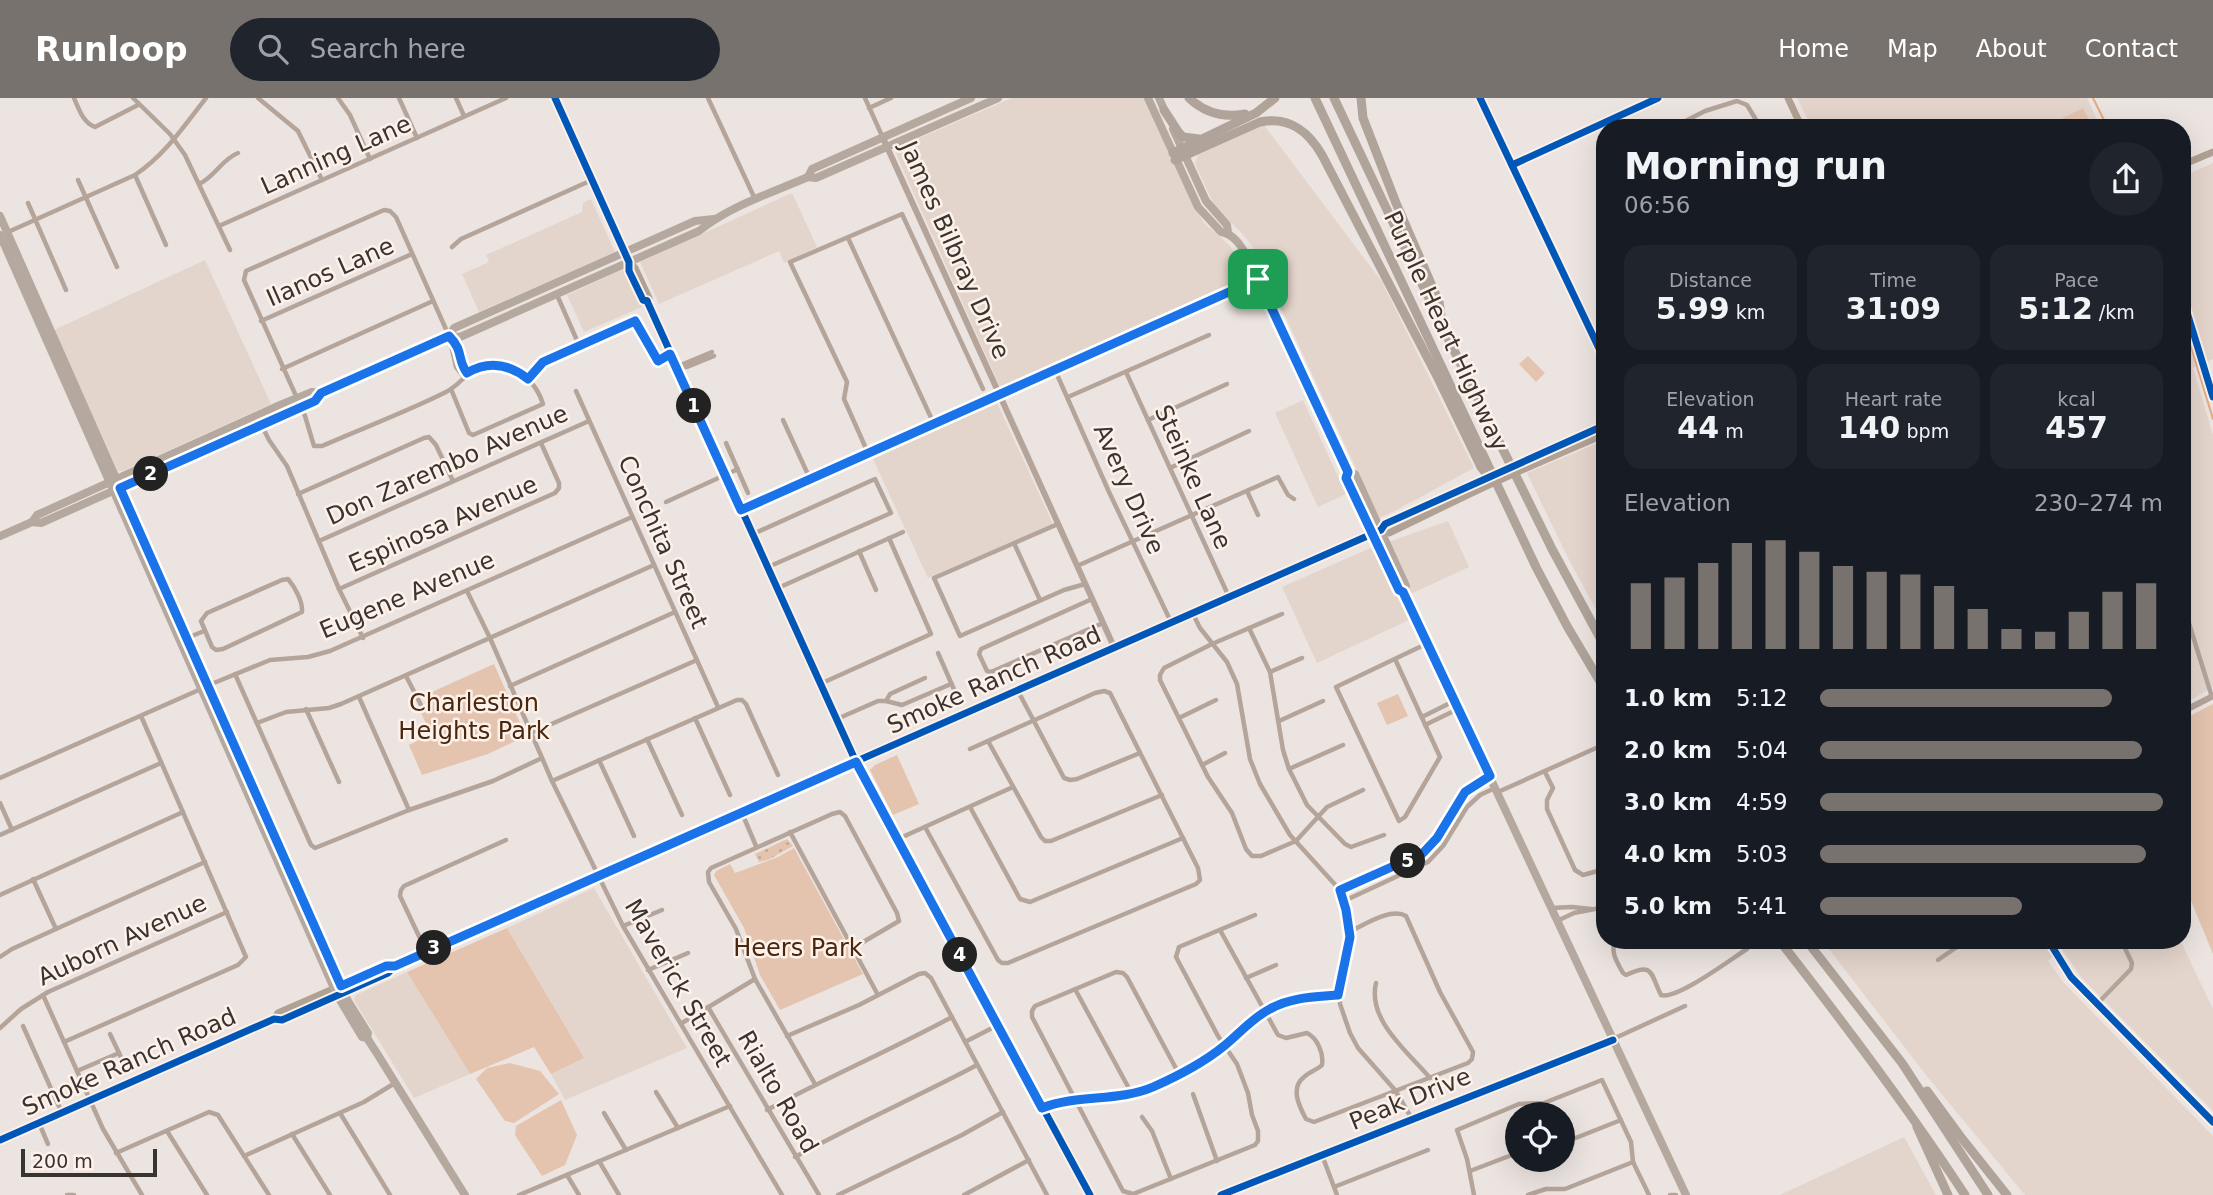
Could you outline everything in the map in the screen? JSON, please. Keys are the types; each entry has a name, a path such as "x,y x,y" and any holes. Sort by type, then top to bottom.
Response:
{"highway":[{"path":"1189,98 1209,111 1235,116 1256,110 1273,98"},
{"path":"1179,155 1200,140 1256,113 1273,98"},
{"name":"Purple Heart Highway","path":"1315,98 1502,495 1567,626 1596,675"},
{"name":"Purple Heart Highway","path":"1334,98 1443,328 1552,549 1596,630"},
{"path":"1361,98 1363,118 1439,302 1443,328"},
{"path":"1164,110 1179,134 1200,140"},
{"path":"1179,155 1269,120 1288,122 1307,133 1322,155 1481,467 1502,495"},
{"path":"1786,949 1911,1113 1965,1195"},
{"path":"1813,949 1902,1063 1988,1195"},
{"path":"1848,992 1867,1009 2007,1195"},
{"path":"1911,1113 1923,1145 1948,1195"}],"main road":[{"path":"555,98 629,262 629,271 643,300 647,301 856,762 1090,1195"},
{"path":"0,536 32,522 41,523 280,405 315,401 321,393 449,336 460,337 699,231 714,219 808,177 816,178 971,98"},
{"path":"885,142 955,117 998,98"},
{"path":"1148,98 1206,201 1227,225 1228,233 1245,252 1348,472 1355,474 1399,590 1403,592 1428,643 1613,1040 1681,1194"},
{"path":"1159,98 1179,155"},
{"path":"1480,98 1596,342"},
{"path":"1788,98 1798,119"},
{"path":"955,117 958,104"},
{"path":"2191,161 2213,152"},
{"path":"0,216 2,235 44,335 50,340 75,385 115,485"},
{"path":"449,336 454,328 695,221 714,219"},
{"path":"2,235 339,991 362,1037 367,1038 465,1195"},
{"path":"512,303 516,312"},
{"path":"115,485 220,444 262,425 298,403"},
{"path":"262,425 264,417 275,412 280,405"},
{"path":"220,444 223,437 241,424"},
{"name":"Smoke Ranch Road","path":"1530,463 1596,430"},
{"path":"187,458 212,442 216,435"},
{"name":"Smoke Ranch Road","path":"0,1140 274,1019 282,1020 339,991 388,973 395,966 426,951 1171,622 1377,532 1389,533 1478,486 1596,437"},
{"path":"169,608 187,638 205,687"},
{"path":"2054,949 2071,977 2213,1122"}],"street":[{"path":"74,98 83,118 91,126 102,124 138,105"},
{"path":"133,98 174,139 185,155 230,250"},
{"path":"2,235 135,175 153,162 206,98"},
{"path":"258,98 298,131 322,180"},
{"path":"338,98 350,115 370,159"},
{"path":"399,98 417,138"},
{"path":"456,98 465,117"},
{"name":"Lanning Lane","path":"219,226 506,98"},
{"path":"708,98 755,200"},
{"name":"James Bilbray Drive","path":"865,98 1114,647"},
{"path":"869,108 891,98"},
{"path":"1612,119 1658,98"},
{"path":"1690,119 1732,102 1747,105 1756,119"},
{"path":"1512,165 1596,126"},
{"path":"199,184 238,153"},
{"path":"135,175 166,245"},
{"path":"78,180 117,267"},
{"path":"452,247 461,239 592,180"},
{"path":"28,203 66,290"},
{"path":"451,389 469,433 477,435 543,404 528,379 501,364 481,366 465,374 451,389 317,447 310,438 298,403 244,280 246,271 384,210 390,211 396,217 449,336 456,368 465,374"},
{"path":"868,453 844,399 847,382 790,262 902,214 983,389"},
{"path":"848,238 934,424"},
{"name":"Ilanos Lane","path":"261,321 412,254"},
{"path":"741,510 1258,279"},
{"path":"557,294 579,345"},
{"path":"282,369 433,302"},
{"path":"528,379 543,362 635,321 658,361 670,354"},
{"path":"1068,397 1209,335"},
{"path":"676,367 713,354"},
{"name":"Avery Drive","path":"1055,370 1171,622"},
{"name":"Steinke Lane","path":"1126,372 1229,597"},
{"path":"1148,420 1227,384"},
{"name":"Conchita Street","path":"576,391 718,707"},
{"path":"783,420 810,480"},
{"name":"Don Zarembo Avenue","path":"319,541 589,421"},
{"path":"262,425 287,466 363,638"},
{"path":"1170,468 1249,432"},
{"path":"298,494 424,438 429,438 436,445 453,481"},
{"name":"Espinosa Avenue","path":"340,589 555,493 559,482 541,443"},
{"path":"726,443 748,493"},
{"path":"666,502 738,469"},
{"path":"1077,566 1278,477 1288,495 1294,499"},
{"path":"752,534 875,479 891,513 767,568"},
{"path":"1247,491 1258,515"},
{"name":"Eugene Avenue","path":"0,778 270,660 308,657 363,638 632,517"},
{"path":"1058,524 934,578 960,636 1064,590 1085,584"},
{"path":"777,589 903,532"},
{"path":"820,684 931,634 889,538"},
{"path":"1014,543 1040,600"},
{"path":"859,551 876,590"},
{"path":"257,723 286,712 329,708 359,697 654,565"},
{"path":"288,579 293,584 303,607 302,612 223,649 216,650 212,647 204,631 201,621 207,613 282,580 288,579"},
{"name":"Maverick Street","path":"467,591 552,781 623,926 782,1195"},
{"path":"1092,599 981,649 979,654 987,671 991,672 1103,623"},
{"path":"510,687 675,612"},
{"path":"1192,613 1200,628 1227,662 1237,684 1250,759 1255,772 1284,826 1340,890 1349,932 1348,950 1338,995 1350,1033 1358,1048 1395,1090 1412,1119"},
{"path":"1282,614 1164,668 1160,680 1202,765 1231,813 1246,849 1252,856 1261,856 1296,841 1333,803 1363,790"},
{"path":"1249,628 1270,672 1283,750 1307,805 1351,847 1384,835"},
{"path":"2191,630 2212,697 2191,708"},
{"path":"187,638 204,631"},
{"path":"1395,659 1440,757 1405,817 1399,821 1336,687 1428,643"},
{"path":"938,653 960,703"},
{"path":"1270,672 1302,658"},
{"path":"531,733 697,660"},
{"path":"235,674 311,845 315,848 409,810 494,781 542,758"},
{"path":"406,676 421,705"},
{"path":"886,701 890,694 925,678"},
{"path":"836,719 878,701 902,705 951,684"},
{"path":"1018,690 1060,772 1067,779 1077,779 1140,752"},
{"path":"925,827 1002,963 1008,963 1184,890 1200,880 1198,868 1162,795 1112,696 1107,692 1095,693 970,748"},
{"path":"359,697 409,810"},
{"path":"552,781 737,700 746,704 778,775"},
{"path":"1179,718 1216,700"},
{"path":"1279,721 1323,701"},
{"path":"1422,717 1456,705"},
{"path":"1425,725 1456,705"},
{"path":"306,709 339,782"},
{"path":"64,1042 238,965 246,957 141,716"},
{"path":"695,718 730,794"},
{"path":"647,739 682,815"},
{"path":"988,741 1045,841 1051,841 1162,795"},
{"path":"1289,769 1343,745"},
{"path":"1344,901 1428,862 1443,846 1467,807 1480,795 1545,772 1596,748"},
{"path":"1202,765 1225,754"},
{"path":"599,760 634,836"},
{"path":"0,835 161,763"},
{"path":"1545,772 1553,788 1547,800 1547,809 1575,870 1583,875 1596,871"},
{"path":"1340,890 1423,853 1437,838 1465,792 1490,776"},
{"path":"897,839 1013,788"},
{"path":"0,803 12,830"},
{"path":"970,807 1024,902 1030,902 1183,838"},
{"path":"0,895 183,812"},
{"path":"741,812 757,846"},
{"path":"815,1084 755,979 736,929 709,882 710,868 840,812 845,816 899,921 853,948"},
{"path":"790,832 878,995"},
{"path":"426,951 400,896 401,890 404,886 506,840"},
{"path":"0,957 55,929 205,862"},
{"path":"33,879 55,929"},
{"path":"1551,908 1596,910"},
{"path":"623,926 662,910"},
{"path":"1557,921 1574,913 1596,910"},
{"name":"Auborn Avenue","path":"0,1028 21,1009 43,995 227,912"},
{"path":"1220,930 1278,1035 1286,1038 1307,1033 1314,1037 1322,1056 1322,1065 1305,1075 1297,1088 1296,1096 1304,1115 1310,1121 1318,1121 1468,1063 1472,1059 1473,1052 1440,992 1403,913 1394,913 1349,932"},
{"path":"1179,1074 1123,973 1116,972 1075,989 1035,1006 1032,1011 1032,1017 1075,1100 1127,1194 1133,1194 1255,1145 1258,1131 1237,1064 1176,957 1176,952 1179,947 1255,915"},
{"path":"1613,949 1626,975 1642,968 1647,969 1661,995 1668,996 1683,990 1747,949"},
{"path":"1938,960 1954,949"},
{"path":"2097,1004 2131,969 2132,963 2125,949"},
{"path":"648,970 688,953"},
{"path":"1245,978 1276,965"},
{"path":"788,1036 925,973 931,978 1047,1195"},
{"path":"682,1023 755,979"},
{"path":"1376,983 1373,995 1385,1027 1430,1078"},
{"path":"1075,989 1132,1094"},
{"path":"43,995 116,1153 142,1195"},
{"path":"1042,1108 1075,1100 1112,1098 1152,1088 1208,1058 1264,1013 1280,1004 1301,998 1338,995"},
{"name":"Peak Drive","path":"1221,1195 1613,1040 1685,1006"},
{"name":"Rialto Road","path":"708,1007 819,1195"},
{"path":"768,1110 952,1017"},
{"path":"965,1042 998,1025"},
{"path":"23,1026 62,1113"},
{"path":"110,1034 127,1070"},
{"path":"77,1071 119,1053"},
{"path":"795,1157 844,1129 920,1096 977,1065"},
{"path":"1474,1195 1468,1159 1457,1130 1519,1104 1544,1103 1602,1080 1631,1142 1633,1162 1649,1195"},
{"path":"244,1156 364,1102 395,1082"},
{"path":"656,1092 678,1128"},
{"path":"1193,1094 1217,1161"},
{"path":"519,1195 730,1106"},
{"path":"116,1153 214,1112 269,1195"},
{"path":"838,1195 962,1135 1003,1112"},
{"path":"340,1113 390,1195"},
{"path":"604,1113 626,1150"},
{"path":"1142,1117 1152,1131 1171,1179"},
{"path":"1575,1138 1621,1120"},
{"path":"39,1123 48,1144"},
{"path":"167,1131 207,1195"},
{"path":"292,1134 330,1195"},
{"path":"1334,1187 1428,1150"},
{"path":"1322,1155 1337,1195"},
{"path":"1470,1171 1505,1158"},
{"path":"964,1195 1029,1160"},
{"path":"599,1161 619,1195"},
{"path":"1528,1195 1539,1190 1565,1189 1633,1162"},
{"path":"566,1175 579,1195"},
{"path":"1670,1195 1681,1194"},
{"path":"68,1195 74,1195"}],"shaded area":[{"path":"1012,98 1146,98 1203,222 1229,245 1241,263 1246,277 1000,387 894,149"},
{"path":"1797,98 2087,98 2097,119 1808,119"},
{"path":"1264,125 1382,282 1474,468 1379,518 1253,247 1216,209 1195,164 1198,155"},
{"path":"2213,163 2213,359 2193,368 2213,435 2213,687 2191,700 2191,173"},
{"path":"792,193 817,247 784,263 779,251 659,304 640,262"},
{"path":"591,199 615,252 479,312 462,274 489,262 486,255 582,212 583,203"},
{"path":"205,260 271,404 118,471 54,330"},
{"path":"624,269 642,307 584,332 567,295"},
{"path":"1303,400 1346,494 1318,507 1275,413"},
{"path":"997,403 1053,524 928,578 873,459"},
{"path":"1596,444 1596,608 1568,558 1527,473"},
{"path":"1448,521 1469,567 1400,599 1409,620 1317,663 1282,587 1368,549"},
{"path":"594,888 687,1048 565,1100 551,1074 583,1058 507,928"},
{"path":"1829,949 2052,949 2055,954 2048,961 2064,983 2213,1136 2213,1195 2025,1195 1926,1075"},
{"path":"2062,949 2184,949 2213,1009 2213,1111 2081,977"},
{"path":"407,972 470,1074 414,1098 354,1000 356,995"},
{"path":"1904,1137 1936,1195 1780,1195"}],"green space":[{"path":"2083,108 2088,119 2061,119"},
{"path":"1528,356 1545,373 1536,382 1519,364"},
{"name":"Charleston Heights Park","path":"494,664 526,736 488,754 422,775 409,745 431,734 420,711 428,706 434,691"},
{"path":"1398,694 1408,716 1387,725 1377,703"},
{"path":"2213,704 2213,954 2191,901 2191,715"},
{"path":"897,755 919,804 893,815 870,770"},
{"path":"787,839 793,846 759,862 755,854"},
{"name":"Heers Park","path":"794,848 863,974 780,1010 760,975 744,928 714,875 716,871 730,864 735,873"},
{"path":"507,928 584,1058 551,1074 534,1047 470,1074 407,972"},
{"path":"510,1063 540,1071 559,1094 514,1123 505,1121 476,1079 487,1068"},
{"path":"561,1100 577,1135 565,1165 542,1176 515,1135 516,1126"}],"waterway":[{"path":"2093,98 2104,119"},
{"path":"2191,347 2213,419"}],"cycle path":[{"path":"555,98 629,262 629,271 643,300 647,301"},
{"path":"1480,98 1596,342"},
{"path":"1612,119 1658,98"},
{"path":"1512,165 1596,126"},
{"path":"647,301 856,762 1090,1195"},
{"path":"2191,325 2213,397"},
{"path":"0,1140 274,1019 282,1020 388,973 395,966 426,951 1381,530 1385,524 1596,429"},
{"path":"2054,949 2071,977 2213,1122"},
{"path":"1221,1195 1613,1040"}],"route":[{"path":"1258,279 1348,472 1346,478 1490,776 1465,792 1437,838 1423,853 1340,890 1350,937 1338,995 1301,998 1270,1008 1208,1058 1152,1088 1112,1098 1075,1100 1042,1108 856,762 395,966 386,966 341,986 120,488 315,401 321,393 449,336 457,344 461,363 467,373 481,366 501,364 528,379 543,362 555,355 635,321 658,361 670,354 741,510 1258,279"}]}
